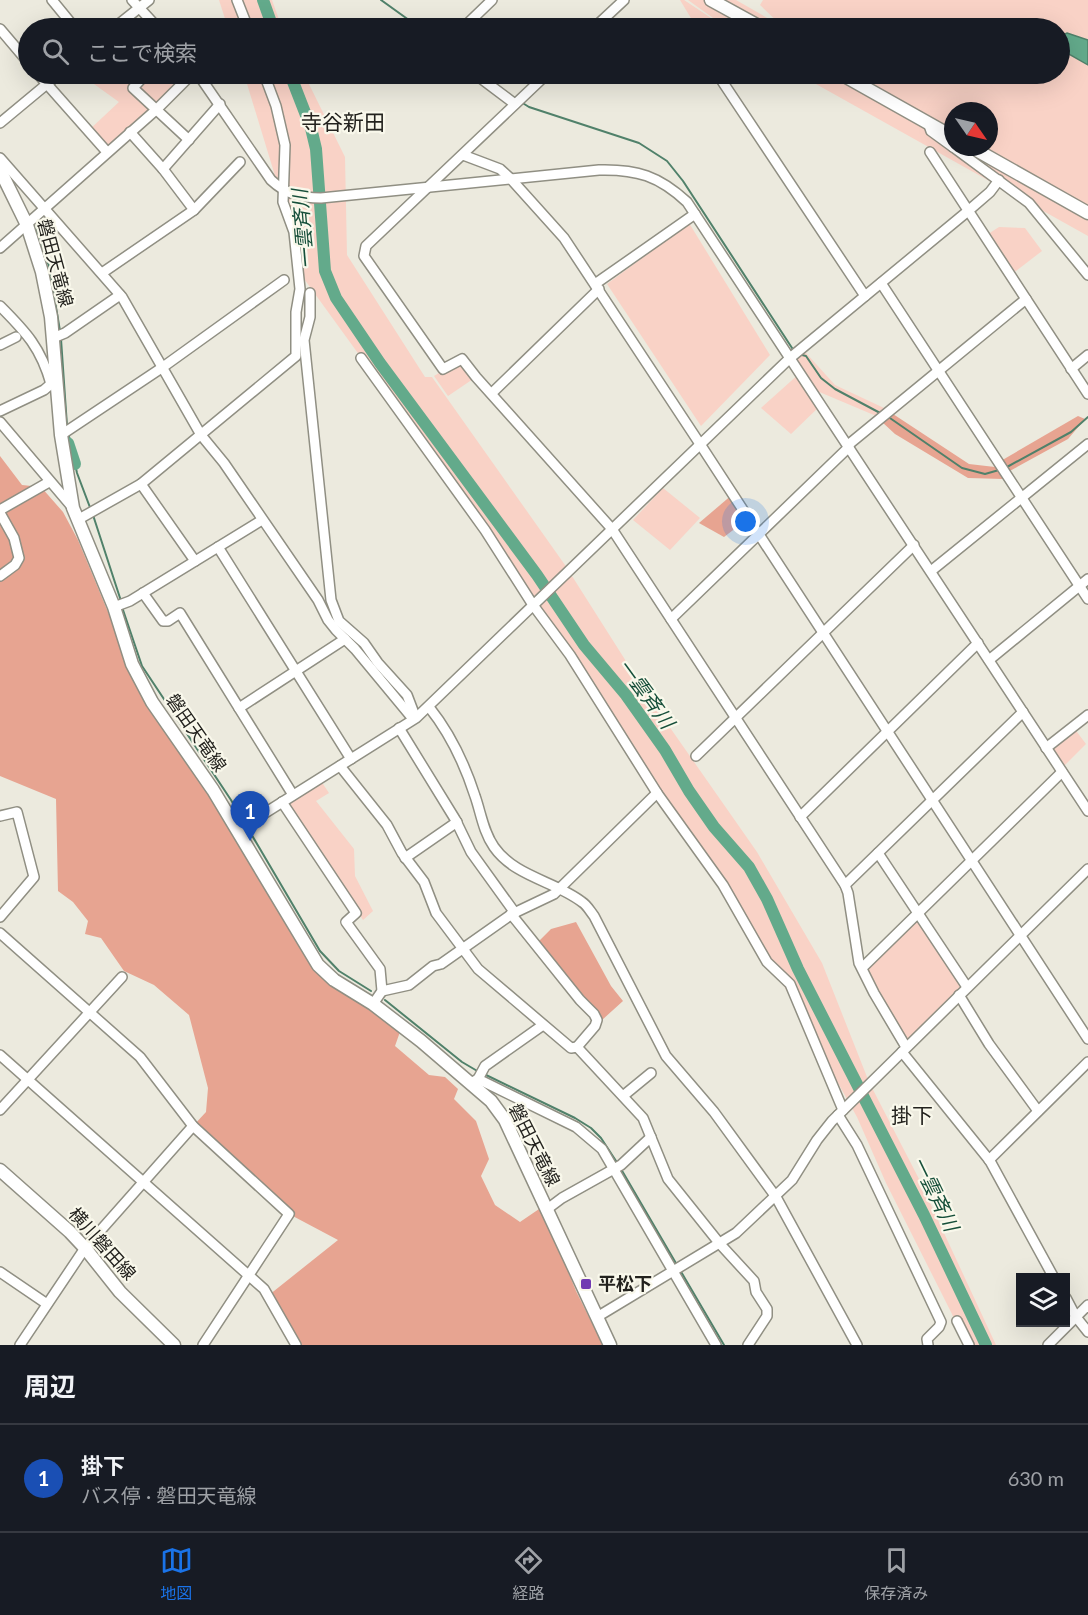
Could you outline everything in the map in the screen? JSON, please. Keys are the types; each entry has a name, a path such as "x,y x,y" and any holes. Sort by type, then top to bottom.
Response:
{"main road":[{"path":"711,0 744,18"},
{"path":"859,84 944,132"},
{"path":"987,156 1088,213"},
{"name":"磐田天竜線","path":"0,170 27,225 42,272 51,317 54,383 61,435 67,476 76,513 114,607 132,664 152,702 213,790 318,965 334,980 373,1004 478,1078 505,1120 610,1345"},
{"name":"横川磐田線","path":"0,1170 85,1248 120,1292 174,1345"}],"street":[{"path":"52,0 67,18"},
{"path":"132,0 148,18"},
{"path":"126,18 149,0"},
{"path":"237,0 244,18"},
{"path":"473,18 492,0"},
{"path":"605,18 624,0"},
{"path":"0,29 18,50"},
{"path":"0,123 47,84 107,152"},
{"path":"137,84 133,88 189,140"},
{"path":"0,248 157,109 182,84"},
{"path":"205,84 265,173 284,190 297,196 321,198 349,196 599,170 623,170 666,184 687,202 1088,811"},
{"path":"268,84 276,106 285,145 283,202 294,232 331,600 334,612 346,628 364,643 378,663 407,695 415,718"},
{"path":"488,84 515,104"},
{"path":"537,84 366,246 364,256 443,369 462,359 612,529 845,885 859,963 874,993 904,1049 989,1160 1051,1273"},
{"path":"724,84 865,296"},
{"path":"163,169 220,104"},
{"path":"928,123 931,131 944,140"},
{"path":"130,132 163,169 194,210"},
{"path":"930,152 1088,394"},
{"path":"463,155 500,169 564,238 824,632 1088,1039"},
{"path":"966,156 1029,203 1088,275"},
{"path":"0,158 120,295 201,435 224,463 318,600 328,620 415,718"},
{"path":"102,273 194,210 240,162"},
{"path":"238,830 415,718 790,358 968,211 990,192 999,180"},
{"path":"10,188 17,186 31,192"},
{"path":"492,393 597,287 695,214"},
{"path":"61,435 162,367 284,280"},
{"path":"881,283 1088,599"},
{"path":"0,423 76,513 141,484 296,356 296,312 300,289"},
{"path":"304,340 310,316 310,293"},
{"path":"53,338 65,333 120,295"},
{"path":"671,619 848,446 1026,299"},
{"path":"0,306 34,344 54,383 0,411"},
{"path":"0,345 16,337"},
{"path":"1071,369 1088,355"},
{"path":"361,358 485,530 533,605 570,655 657,793 723,885 766,962 790,984 857,1145 941,1322 927,1339 928,1345"},
{"path":"931,571 1088,444"},
{"path":"0,576 15,565 20,558 14,538 0,512 47,480 67,476"},
{"path":"141,484 195,561"},
{"path":"114,607 130,601 262,520"},
{"path":"696,756 914,545"},
{"path":"218,547 351,759"},
{"path":"989,660 1088,579"},
{"path":"143,593 163,621 168,621 180,613 293,795"},
{"path":"239,708 345,639"},
{"path":"800,817 978,643"},
{"path":"429,706 443,723 453,742 475,794 487,836 495,849 512,865 583,902 594,916 666,1056 714,1112 776,1197 857,1345"},
{"path":"845,885 1023,712"},
{"path":"1046,748 1088,715"},
{"path":"340,766 387,825 405,858 424,882 436,913 478,969 571,1048 577,1047 595,1026 597,1020 594,1014 580,1000 513,914 471,852 457,822 399,728"},
{"path":"862,967 1062,772"},
{"path":"382,991 409,985 433,966 441,964 463,950 513,914 554,894 657,793"},
{"path":"282,802 356,913 346,922 380,969 382,991 373,1004"},
{"path":"0,816 16,812 34,877 0,918"},
{"path":"405,858 457,822"},
{"path":"878,853 967,987"},
{"path":"597,1317 720,1244 736,1233 776,1197 792,1180 817,1140 842,1110 1088,868"},
{"path":"0,933 140,1057 193,1126 289,1214 203,1345"},
{"path":"0,1110 122,977"},
{"path":"959,995 989,1044 1038,1111"},
{"path":"543,1025 485,1066 478,1078 576,1126 602,1149 617,1167 677,1269 716,1345"},
{"path":"577,1047 643,1118 668,1179 720,1244 754,1281 756,1292 767,1310 767,1316 748,1345"},
{"path":"0,1055 264,1289 296,1345"},
{"path":"989,1160 1088,1062"},
{"path":"623,1096 651,1073"},
{"path":"20,1345 85,1248 193,1126"},
{"path":"546,1210 562,1198 617,1167 651,1137"},
{"path":"0,1272 47,1304"},
{"path":"1048,1345 1088,1305"},
{"path":"1070,1307 1088,1332"},
{"path":"957,1321 969,1345"}],"shaded area":[{"path":"219,0 272,0 278,18 225,18"},
{"path":"680,0 684,0 711,18 691,18"},
{"path":"688,0 736,0 767,18 713,18"},
{"path":"763,0 1088,0 1088,236 945,156 998,156 998,102 944,102 944,156 816,84 1070,84 1070,18 774,18 760,5"},
{"path":"1070,34 1088,40 1088,65 1070,55"},
{"path":"94,84 179,84 104,149 88,131 119,102"},
{"path":"247,84 309,84 345,157 347,255 425,377 432,377 565,565 650,699 757,852 822,963 869,1082 918,1177 996,1345 964,1345 952,1314 886,1183 857,1117 736,900 410,425 302,276 283,202"},
{"path":"689,223 770,355 701,426 607,284"},
{"path":"999,227 1025,228 1042,251 1012,274 985,236"},
{"path":"806,353 835,385 884,408 881,418 817,391 795,358"},
{"path":"462,359 476,377 448,396 434,376"},
{"path":"800,373 821,405 791,434 761,408"},
{"path":"893,414 969,464 995,467 1003,479 968,478 895,434 881,421"},
{"path":"1078,416 1085,419 1068,439 1006,473 999,462"},
{"path":"0,456 22,485 41,487 63,512 78,540 113,624 125,663 155,714 203,785 316,972 401,1029 395,1046 429,1075 445,1077 458,1089 454,1099 476,1121 489,1159 481,1176 495,1205 520,1222 542,1207 576,1291 603,1345 297,1345 269,1295 338,1240 289,1214 193,1126 206,1112 208,1088 189,1015 154,985 124,971 101,938 85,934 88,921 73,902 58,891 56,799 0,776"},
{"path":"663,488 700,518 670,550 633,520"},
{"path":"733,494 749,518 724,537 699,523"},
{"path":"1074,728 1086,744 1064,766 1051,747"},
{"path":"321,781 329,793 316,801 354,849 355,876 373,911 363,920 287,804"},
{"path":"918,913 961,987 908,1042 864,970"},
{"path":"576,922 611,986 623,1001 602,1020 538,942 551,929"}],"waterway":[{"name":"一雲斉川","path":"263,0 269,18"},
{"path":"381,0 406,18"},
{"name":"一雲斉川","path":"294,84 311,128 316,149 325,271 336,298 380,363 537,575 584,645 626,695 665,750 714,827 749,867 767,899 798,969 924,1215 986,1345"},
{"path":"521,102 529,107 639,143 667,161 683,181 794,351"},
{"path":"34,223 49,266 60,331"},
{"path":"61,339 67,426"},
{"path":"798,354 806,356 821,378 835,389 882,414"},
{"path":"887,416 962,468 985,474 999,470"},
{"path":"1007,467 1071,432 1088,417"},
{"path":"68,432 77,473 91,510"},
{"path":"68,443 75,464"},
{"path":"93,515 121,601"},
{"path":"122,607 142,666 241,817"},
{"path":"250,832 320,951 339,971 371,991"},
{"path":"385,1000 462,1062 479,1072"},
{"path":"484,1074 591,1128 601,1138 618,1164"},
{"path":"621,1169 677,1265"},
{"path":"680,1270 724,1345"}],"place":[{"name":"掛下","path":"250,841"},
{"name":"平松下","path":"586,1284"}],"district":[{"name":"寺谷新田","path":"343,123"},
{"name":"掛下","path":"912,1116"}]}
